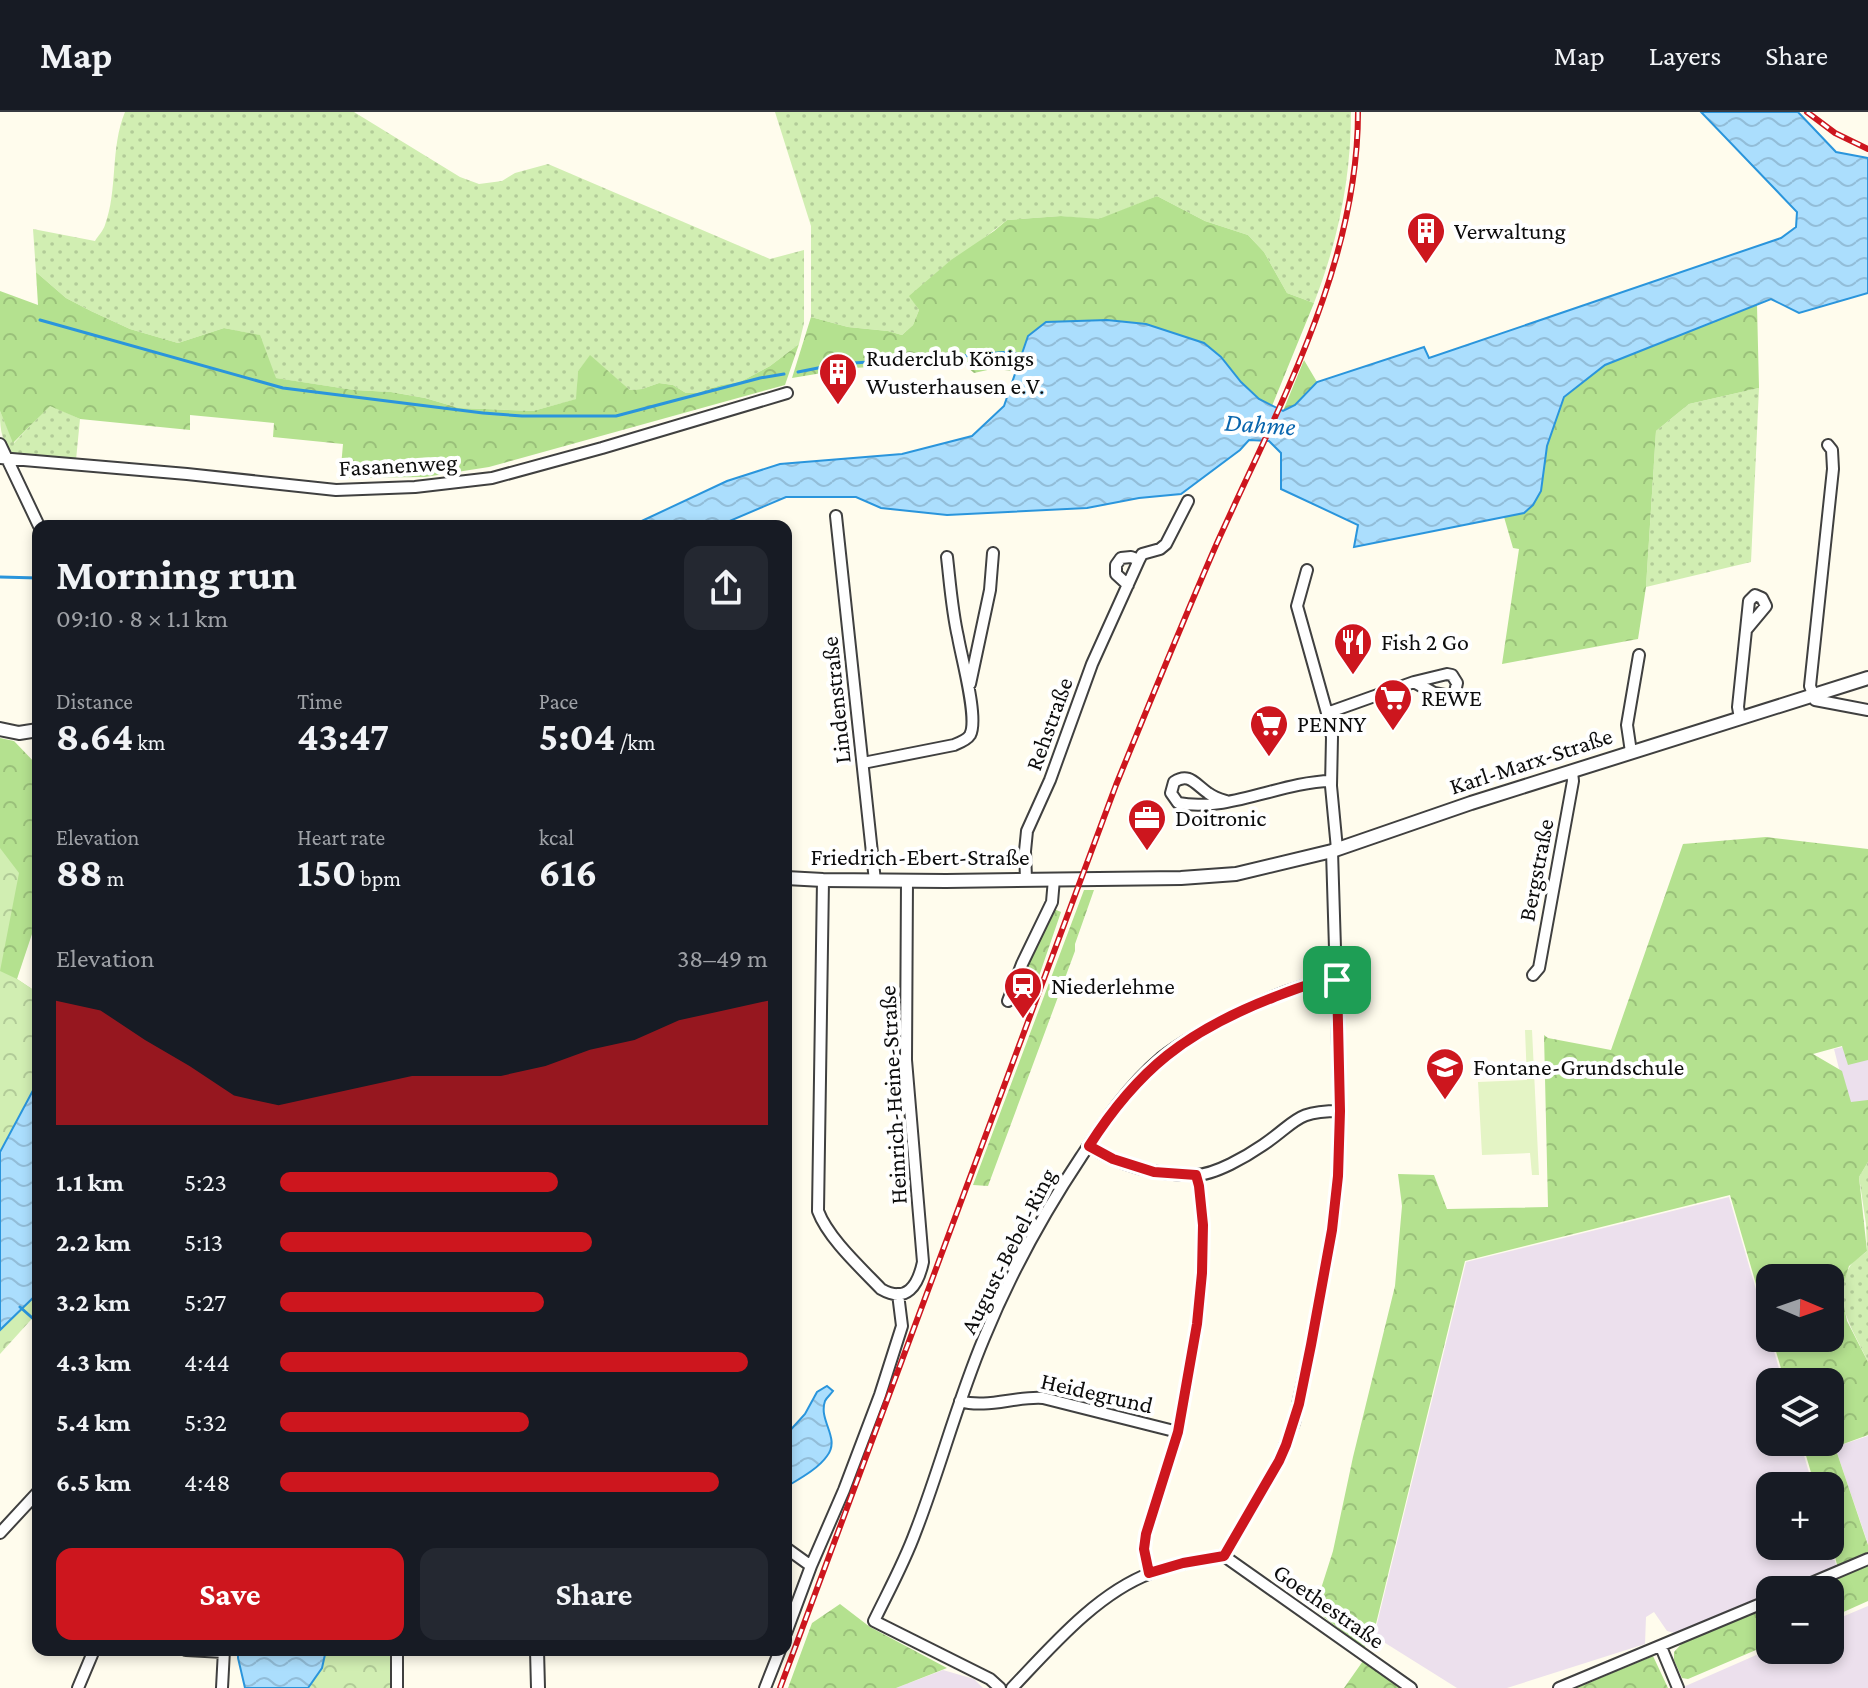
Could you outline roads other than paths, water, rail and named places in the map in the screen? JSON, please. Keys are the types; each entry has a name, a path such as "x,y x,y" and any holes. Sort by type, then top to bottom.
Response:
{"street":[{"name":"Fasanenweg","path":"3,458 336,490 415,487 492,478 787,393"},
{"path":"0,444 3,458 36,520"},
{"path":"1828,445 1832,450 1833,469 1810,683 1815,700 1868,710"},
{"name":"Rehstraße","path":"1026,879 1027,831 1050,780 1092,664 1142,554 1166,544 1188,501"},
{"name":"Lindenstraße","path":"836,516 875,881"},
{"path":"969,686 990,590 993,553"},
{"path":"863,763 964,741 970,735 969,686 957,635 947,557"},
{"name":"Rehstraße","path":"1128,585 1116,574 1116,565 1121,558 1139,560"},
{"path":"1012,1688 1072,1626 1107,1598 1149,1573 1224,1556 1279,1461 1299,1404 1332,1230 1340,1111 1332,737 1297,606 1307,570"},
{"path":"1740,718 1738,707 1746,630"},
{"path":"1631,752 1627,725 1639,655"},
{"name":"Karl-Marx-Straße","path":"1054,879 1221,876 1261,869 1334,850 1458,807 1868,678"},
{"path":"1327,713 1414,682"},
{"path":"0,729 19,733 32,731"},
{"name":"Bergstraße","path":"1533,975 1539,968 1573,781 1572,772"},
{"path":"1226,801 1211,796 1184,777 1174,782 1172,787 1171,793 1178,803 1199,805 1249,798 1312,782 1331,781"},
{"name":"Friedrich-Ebert-Straße","path":"792,878 875,881 1054,879"},
{"path":"1008,1001 1052,902 1054,879"},
{"path":"792,1617 865,1436 902,1326 898,1294 881,1289 821,1220 818,1211 823,880"},
{"name":"Heinrich-Heine-Straße","path":"898,1294 908,1292 915,1286 923,1262 906,1060 907,880"},
{"name":"August-Bebel-Ring","path":"1000,1688 990,1679 874,1621 914,1536 960,1401 1005,1290 1052,1204 1105,1119 1136,1082 1163,1057 1201,1031 1293,989 1337,980"},
{"path":"1089,1146 1113,1159 1154,1172 1196,1175 1223,1168 1245,1156 1295,1119 1312,1112 1340,1111"},
{"path":"1149,1573 1144,1549 1146,1534 1178,1432 1197,1324 1203,1225 1196,1175"},
{"name":"Heidegrund","path":"960,1401 979,1404 1043,1398 1178,1432"},
{"path":"0,1533 32,1498"},
{"path":"792,1552 811,1566"},
{"name":"Goethestraße","path":"1224,1556 1411,1688"},
{"path":"1828,1576 1868,1559"},
{"path":"1559,1688 1756,1606"},
{"path":"1661,1647 1678,1688"},
{"path":"78,1688 91,1656"},
{"path":"222,1688 224,1656"},
{"path":"397,1656 397,1688"},
{"path":"537,1656 538,1688"},
{"path":"765,1688 778,1656"}],"water":[{"name":"Dahme","path":"1701,112 1798,112 1836,152 1868,158 1868,293 1799,313 1771,299 1605,365 1564,397 1547,446 1541,491 1524,513 1354,547 1358,525 1281,489 1281,453 1269,441 1249,440 1181,494 1087,508 947,515 881,508 856,497 786,497 732,520 644,520 727,481 780,464 902,454 972,436 1004,406 1028,336 1046,322 1107,320 1146,324 1204,343 1259,399 1283,411 1295,405 1317,382 1424,347 1429,358 1781,238 1796,227 1797,212"},
{"path":"32,1092 32,1299 0,1330 0,1152"},
{"path":"827,1386 833,1391 824,1408 831,1449 819,1465 792,1483 792,1428 805,1414 817,1392"},
{"path":"325,1656 322,1668 308,1688 245,1688 238,1658"}],"waterway":[{"path":"40,320 283,388 522,416 616,416 784,374"},
{"path":"951,357 1010,352 1023,356"},
{"path":"798,372 838,364 930,358"},
{"path":"0,577 32,578"},
{"path":"20,1307 32,1318"}],"railway":[{"path":"792,1656 1116,785 1204,573 1310,334 1345,225 1354,169 1358,112"},
{"path":"1807,112 1835,133 1868,149"},
{"path":"780,1688 792,1656"}],"place":[{"name":"Verwaltung","path":"1426,265"},
{"name":"Ruderclub Königs Wusterhausen e.V.","path":"838,406"},
{"name":"Fish 2 Go","path":"1353,676"},
{"name":"REWE","path":"1393,732"},
{"name":"PENNY","path":"1269,758"},
{"name":"Doitronic","path":"1147,852"},
{"name":"Niederlehme","path":"1023,1020"},
{"name":"Fontane-Grundschule","path":"1445,1101"}]}
